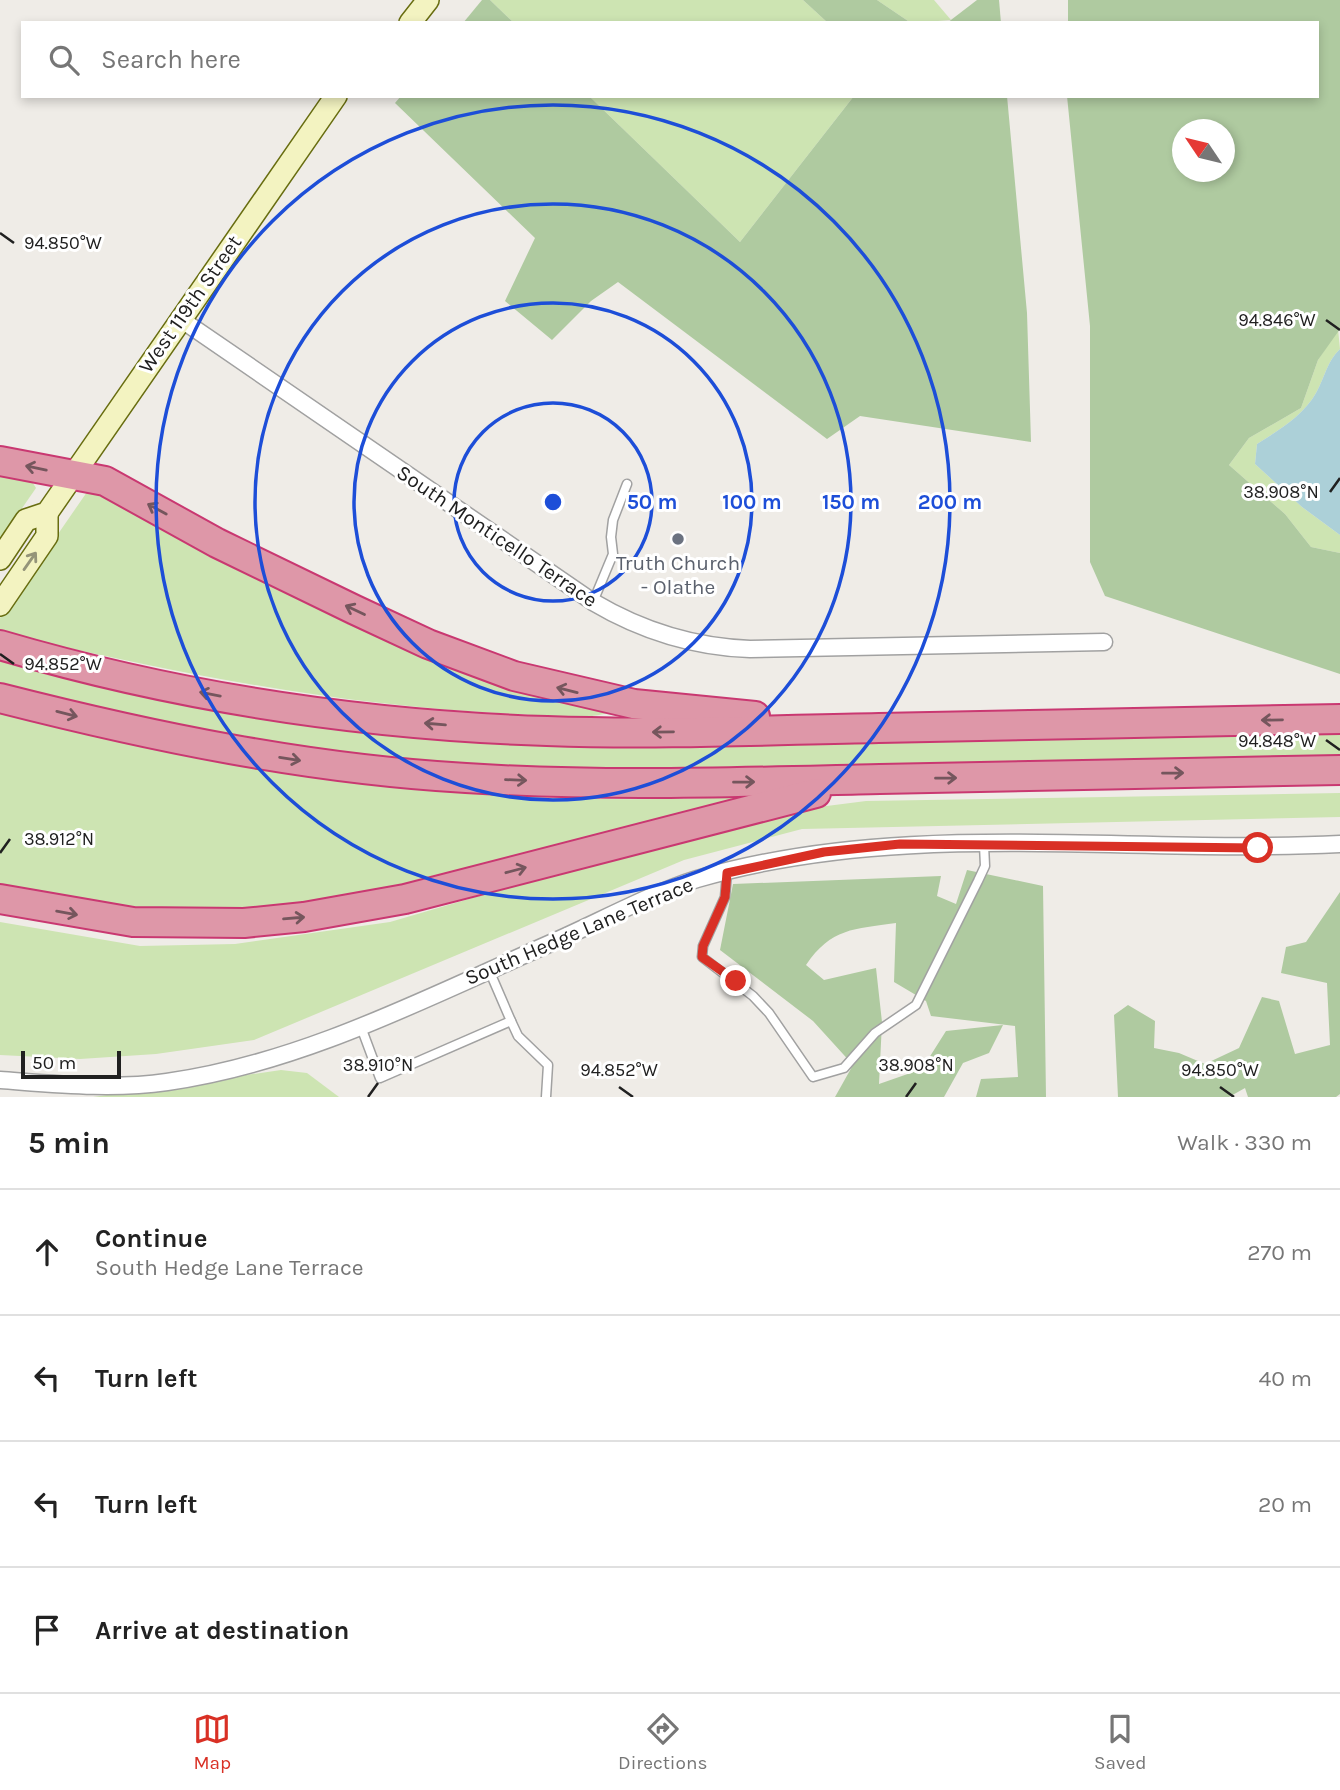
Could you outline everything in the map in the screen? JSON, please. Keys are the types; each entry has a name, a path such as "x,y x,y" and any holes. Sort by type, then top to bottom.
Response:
{"highway":[{"path":"0,461 105,481 216,543 342,604 428,644 514,676 634,704 878,728"},
{"path":"0,645 155,684 234,699 321,712 465,727 631,733 1340,719"},
{"path":"0,698 118,727 224,748 390,772 565,782 1340,770"},
{"path":"0,900 133,922 244,923 304,917 405,899 751,808 878,779"}],"main road":[{"path":"412,21 428,0"},
{"name":"West 119th Street","path":"0,605 47,536 47,513 72,475 335,98"},
{"name":"West 119th Street","path":"0,558 26,520 47,513"}],"street":[{"name":"South Monticello Terrace","path":"179,318 593,602 651,631 724,648 1104,642"},
{"name":"South Hedge Lane Terrace","path":"0,1080 87,1086 164,1083 251,1067 361,1027 696,880 824,852 900,844 1258,848 1340,844"}],"lane":[{"path":"593,602 613,554 613,520 626,484"},
{"path":"727,873 725,897 703,946 702,957 761,1004 813,1077 844,1068 875,1033 916,1004 985,866 984,845"},
{"path":"489,970 518,1036 548,1065 546,1097"},
{"path":"361,1027 380,1078 510,1021"}],"green space":[{"path":"482,0 490,0 512,21 465,21"},
{"path":"490,0 803,0 826,21 512,21"},
{"path":"803,0 877,0 908,21 826,21"},
{"path":"877,0 934,0 951,20 938,21 908,21"},
{"path":"977,0 999,0 1001,21 950,21"},
{"path":"1068,0 1340,0 1340,329 1318,360 1301,408 1249,438 1229,465 1285,514 1311,547 1340,553 1340,674 1105,596 1090,562 1090,326 1067,98 1319,98 1319,21 1068,21"},
{"path":"399,98 591,98 740,242 852,98 1007,98 1027,313 1031,442 860,416 827,439 618,282 591,301 552,340 505,301 535,238 395,103"},
{"path":"591,98 852,98 740,242"},
{"path":"1338,329 1340,349 1329,364 1316,393 1297,416 1257,444 1255,464 1302,507 1340,535 1340,553 1311,547 1285,514 1229,465 1249,438 1301,408 1318,360"},
{"path":"0,468 31,480 36,488 0,540"},
{"path":"92,490 190,538 620,708 609,713 569,717 395,705 216,678 38,641 26,662 528,743 671,746 1340,732 1340,758 576,770 451,765 0,712 0,618 87,492"},
{"path":"0,712 185,755 372,784 560,798 749,796 353,903 164,915 0,891"},
{"path":"1340,793 1340,817 802,829 684,860 254,1040 156,1054 80,1059 0,1055 0,922 140,946 235,944 390,922 757,815 866,801"},
{"path":"967,870 1043,886 1046,1097 976,1097 981,1079 1018,1077 1015,1026 931,1016 926,1001 894,982 896,923 856,929 834,937 815,953 806,965 824,980 876,968 882,1022 879,1084 922,1069 946,1031 1003,1025 989,1053 963,1063 944,1097 835,1097 853,1065 813,1021 720,950 733,884 941,876 937,896 956,904"},
{"path":"1340,892 1340,1094 1336,1097 1248,1097 1245,1088 1229,1097 1118,1097 1114,1015 1128,1005 1155,1021 1154,1048 1179,1053 1205,1064 1239,1048 1262,997 1279,1001 1295,1054 1330,1045 1327,983 1281,973 1286,947 1306,942"},
{"path":"281,1070 307,1073 339,1097 93,1097"}],"water":[{"path":"1340,349 1340,535 1302,507 1255,464 1257,444 1290,422 1311,401 1329,364"}],"place":[{"name":"Truth Church - Olathe","path":"678,539"}],"route":[{"path":"736,981 702,957 703,946 725,897 727,873 824,852 900,844 1258,848"}]}
